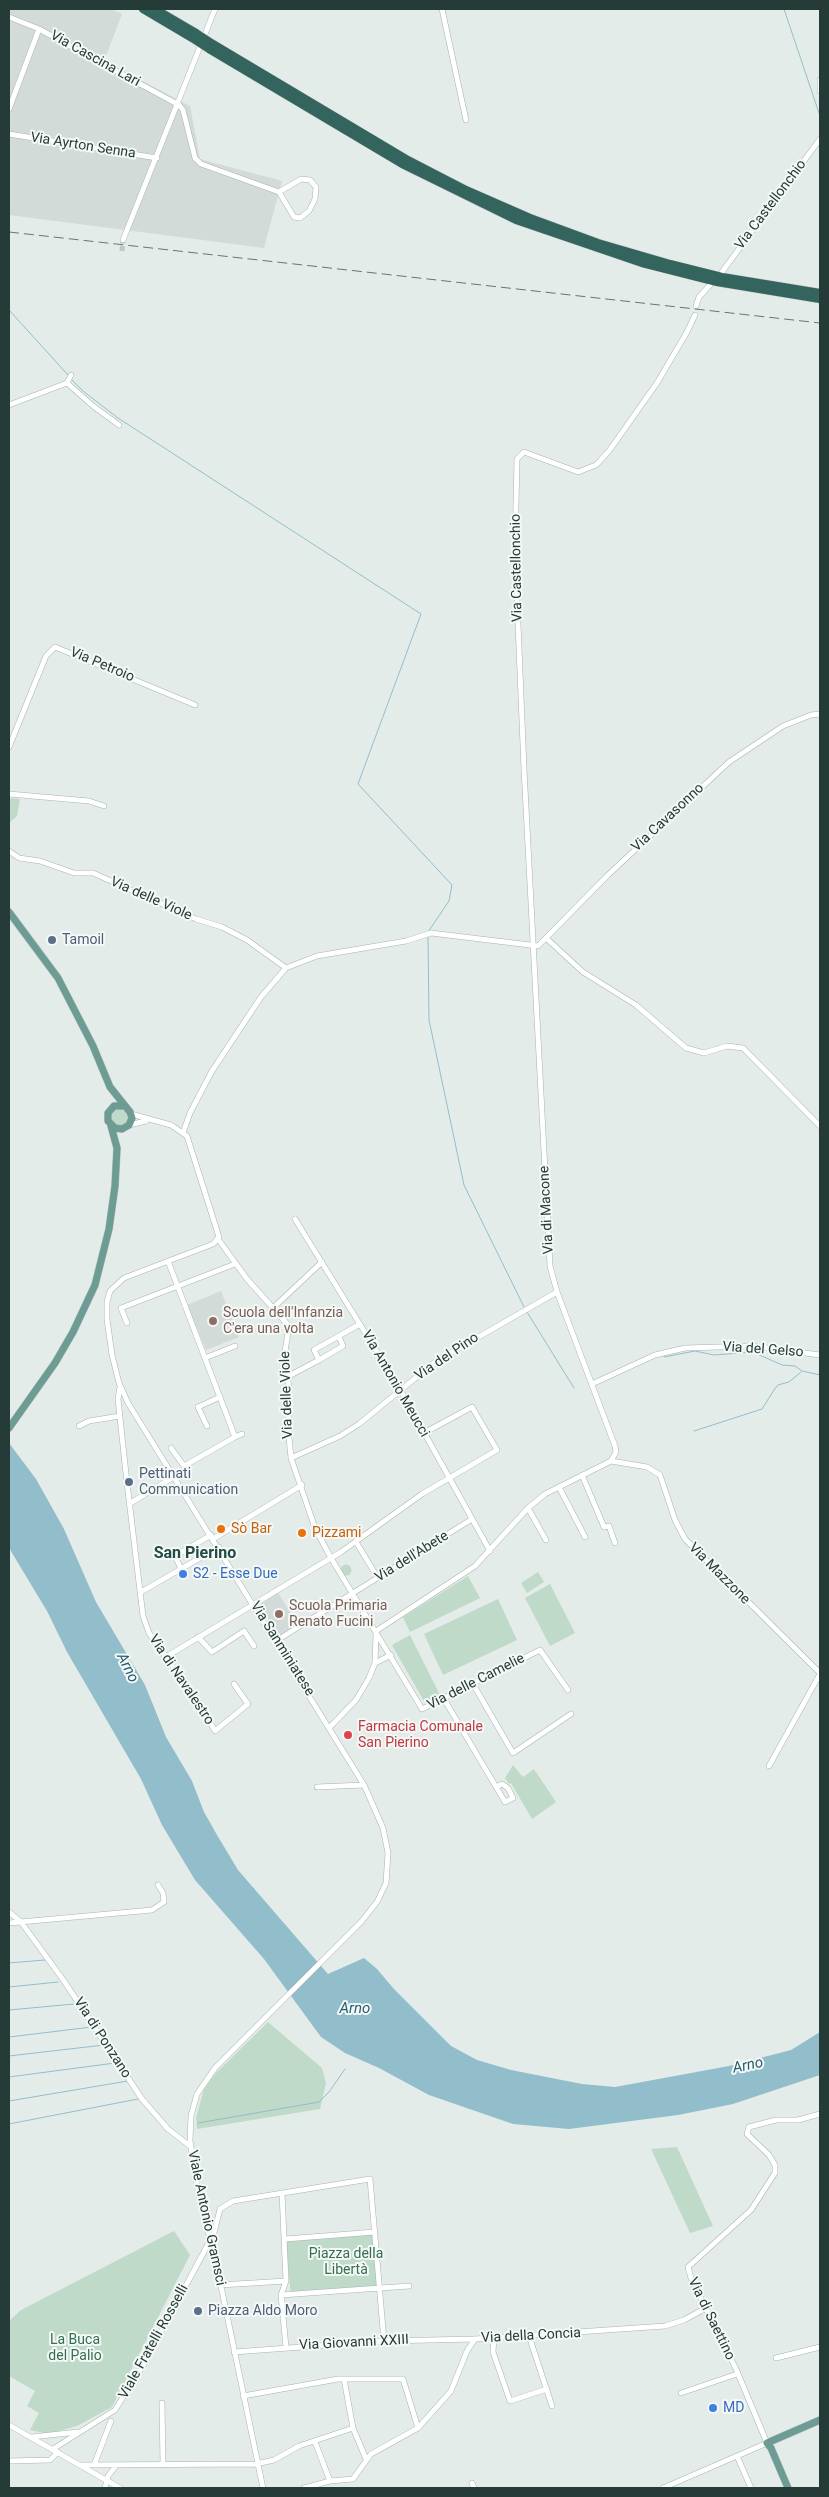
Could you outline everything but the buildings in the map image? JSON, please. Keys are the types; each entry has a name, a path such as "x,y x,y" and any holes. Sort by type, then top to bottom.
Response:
{"highway":[{"path":"143,9 194,36 406,159 460,187 530,218 598,243 670,264 746,281 820,293"},
{"path":"155,9 194,36"},
{"path":"211,46 404,165 516,220 642,263 746,288 820,299"}],"main road":[{"path":"9,912 58,978 93,1046 110,1086 131,1114 117,1148 114,1195 104,1248 90,1298 55,1363 9,1428"},
{"path":"110,1086 112,1102 107,1118 117,1148"},
{"path":"110,1110 116,1105 125,1106"},
{"path":"111,1126 117,1129 127,1126"},
{"path":"788,2488 771,2448 767,2443 820,2420"}],"street":[{"path":"123,240 215,9"},
{"path":"442,9 466,120"},
{"name":"Via Cascina Lari","path":"9,17 39,29 178,105"},
{"path":"9,109 39,29"},
{"path":"820,80 820,91"},
{"path":"178,105 183,110 195,158 201,164 279,192 294,217 300,218 310,211 315,199 316,187 310,180 301,179 279,192"},
{"name":"Via Ayrton Senna","path":"9,134 156,158"},
{"name":"Via Castellonchio","path":"722,272 820,139"},
{"path":"696,306 699,297 710,285"},
{"name":"Via Castellonchio","path":"534,945 515,551 517,459 524,452 578,472 596,465 609,451 657,383 688,332 695,315"},
{"path":"9,405 69,379 93,406 119,425"},
{"name":"Via Petroio","path":"9,747 46,656 55,647 195,705"},
{"name":"Via Cavasonno","path":"534,945 538,946 608,875 729,762 782,726 811,715 820,714"},
{"path":"9,794 90,802 104,806"},
{"name":"Via delle Viole","path":"9,851 18,858 40,861 74,873 93,873 196,919 222,927 247,940 286,968"},
{"path":"131,1114 171,1125 183,1132 190,1113 212,1071 261,997 286,968 316,956 406,941 428,934 534,945"},
{"path":"546,938 583,972 636,1005 686,1048 704,1052 727,1046 743,1048 820,1126"},
{"name":"Via di Macone","path":"534,945 550,1266 557,1292 615,1446 616,1452 611,1461"},
{"path":"127,1126 152,1121"},
{"name":"Via delle Viole","path":"183,1132 190,1143 218,1239 235,1264 289,1326 284,1358 290,1395 288,1427 291,1458 316,1528 352,1594 391,1655 422,1709"},
{"name":"Via Antonio Meucci","path":"295,1219 400,1391 490,1551"},
{"path":"218,1239 199,1249 168,1261 235,1437"},
{"name":"Via Sanminiatese","path":"168,1261 120,1280 114,1286 107,1299 112,1355 120,1387 364,1785 383,1828 388,1853 388,1871 380,1898"},
{"path":"273,1308 322,1262"},
{"path":"126,1323 121,1308 235,1264"},
{"name":"Via del Pino","path":"291,1458 340,1436 360,1424 435,1362 557,1292"},
{"path":"319,1360 314,1350 360,1324"},
{"path":"287,1377 343,1346 339,1337"},
{"path":"205,1358 235,1346"},
{"name":"Via del Gelso","path":"592,1384 655,1355 685,1348 752,1346 820,1355"},
{"name":"Via di Navalestro","path":"120,1387 118,1399 129,1504 143,1616 149,1633 164,1658 198,1703 215,1730 248,1704 234,1684"},
{"path":"207,1426 198,1407 220,1397"},
{"path":"164,1658 331,1558 422,1494 497,1450 472,1407 424,1433"},
{"path":"79,1426 89,1421 120,1416"},
{"path":"171,1448 184,1466 242,1434"},
{"path":"330,1727 356,1700 375,1663 376,1632 468,1572 490,1551 528,1508 545,1494 611,1461"},
{"name":"Via Mazzone","path":"611,1461 647,1468 660,1475 675,1520 685,1540 820,1674"},
{"path":"582,1475 604,1526 609,1526 615,1543"},
{"path":"129,1504 175,1476"},
{"path":"182,1569 175,1556 302,1485"},
{"path":"560,1487 585,1537"},
{"path":"528,1508 546,1540"},
{"name":"Via dell'Abete","path":"276,1641 472,1519"},
{"path":"356,1542 378,1578"},
{"path":"141,1592 219,1547"},
{"path":"198,1636 212,1652 244,1631 254,1646"},
{"name":"Via delle Camelie","path":"422,1709 540,1650 568,1690"},
{"path":"375,1663 391,1655"},
{"path":"769,1766 820,1674"},
{"path":"473,1684 513,1753 571,1714"},
{"path":"444,1698 496,1787"},
{"path":"317,1787 364,1785"},
{"path":"9,1923 152,1910 164,1902 163,1893 158,1885"},
{"name":"Viale Antonio Gramsci","path":"263,2488 256,2464 223,2296 199,2196 191,2147 190,2116 202,2085 215,2068 361,1922 380,1898"},
{"name":"Via di Ponzano","path":"9,1912 21,1922 64,1981 142,2099 168,2128 191,2147"},
{"name":"Via di Saettino","path":"767,2443 737,2374 688,2272 689,2265 751,2210 775,2173 775,2165 769,2155 747,2134 749,2127 776,2120 798,2120 820,2114"},
{"path":"286,2347 282,2295 286,2281 282,2193 370,2180 384,2341"},
{"name":"Viale Fratelli Rosselli","path":"53,2449 115,2410 123,2400 144,2364 210,2237 214,2233 220,2209 224,2204 282,2193"},
{"path":"285,2239 374,2232"},
{"path":"220,2285 286,2281"},
{"path":"223,2296 235,2285"},
{"path":"282,2295 409,2286"},
{"name":"Via della Concia","path":"304,2488 330,2481 353,2479 366,2459 378,2448 418,2428 451,2390 467,2351 475,2339 665,2326 684,2320 706,2308"},
{"path":"529,2336 552,2406"},
{"path":"494,2337 493,2352 510,2401 547,2389"},
{"name":"Via Giovanni XXIII","path":"234,2352 384,2341 475,2339"},
{"path":"776,2358 820,2347"},
{"path":"681,2393 737,2374"},
{"path":"243,2396 344,2379 403,2379 418,2428"},
{"path":"344,2379 353,2428 366,2459"},
{"path":"162,2403 163,2465"},
{"path":"94,2465 111,2422"},
{"path":"9,2425 120,2488"},
{"path":"81,2465 256,2464 274,2460 300,2446 353,2428"},
{"name":"Viale Fratelli Rosselli","path":"31,2437 54,2436 81,2431"},
{"path":"315,2442 330,2481"},
{"path":"663,2488 767,2443"},
{"path":"9,2461 50,2460 58,2452"},
{"path":"738,2456 751,2488"},
{"path":"105,2488 110,2472 116,2466"}],"shaded area":[{"path":"9,9 111,9 122,14 104,61 190,106 200,159 282,181 264,248 9,215"},
{"name":"Scuola dell'Infanzia C'era una volta","path":"221,1291 239,1337 206,1350 187,1305"},
{"name":"Scuola Primaria Renato Fucini","path":"278,1593 298,1624 279,1636 259,1605"}],"green space":[{"path":"9,798 20,799 17,816 9,823"},
{"path":"119,1108 125,1111 128,1117 125,1123 119,1126 113,1123 110,1117 113,1111"},
{"path":"346,1564 352,1570 346,1576 340,1570"},
{"path":"538,1572 544,1582 527,1593 521,1583"},
{"path":"468,1576 480,1598 410,1632 403,1617"},
{"path":"550,1584 575,1633 550,1646 525,1598"},
{"path":"498,1599 517,1640 443,1675 424,1634"},
{"path":"410,1635 440,1695 425,1703 392,1645"},
{"path":"513,1765 523,1777 534,1769 556,1802 532,1819 511,1783 509,1784 505,1778"},
{"path":"268,2022 322,2068 326,2083 320,2109 197,2129 196,2118 204,2089 217,2072"},
{"path":"677,2147 713,2226 690,2233 651,2149"},
{"name":"La Buca del Palio","path":"174,2231 190,2255 112,2407 77,2426 48,2434 30,2430 39,2413 27,2406 35,2391 9,2376 9,2321 21,2310"},
{"name":"Piazza della Libertà","path":"375,2232 379,2288 291,2295 285,2239"}],"water":[{"name":"Arno","path":"9,1443 36,1479 64,1529 96,1602 145,1685 166,1737 192,1781 204,1812 238,1870 328,1974 364,1958 377,1969 394,1989 451,2046 477,2060 511,2070 582,2084 615,2087 729,2066 791,2050 820,2032 820,2075 733,2104 678,2115 569,2129 513,2124 429,2095 379,2068 345,2053 321,2037 264,1959 195,1880 162,1825 141,1779 67,1652 47,1611 12,1553 9,1547"}],"waterway":[{"path":"784,9 820,116"},
{"path":"9,310 68,375"},
{"path":"70,378 83,391 118,418 421,614 358,784 452,885 449,901 428,932"},
{"path":"428,936 429,1020 464,1185 525,1309"},
{"path":"527,1312 574,1388"},
{"path":"664,1357 695,1351 714,1355 753,1352 782,1365 795,1366 802,1371 820,1375"},
{"path":"694,1431 762,1409 778,1385 789,1382 801,1372"},
{"path":"9,1963 45,1960"},
{"path":"9,1987 58,1982"},
{"path":"9,2010 74,2004"},
{"path":"9,2037 92,2027"},
{"path":"9,2056 104,2045"},
{"path":"9,2077 115,2063"},
{"path":"198,2123 319,2102 329,2092 345,2069"},
{"path":"9,2101 128,2081"},
{"path":"9,2124 138,2099"}],"tunnel":[{"path":"122,251 123,240"}],"railway":[{"path":"9,232 820,323"}],"place":[{"name":"Tamoil","path":"52,940"},
{"name":"Scuola dell'Infanzia C'era una volta","path":"213,1321"},
{"name":"Pettinati Communication","path":"129,1482"},
{"name":"Sò Bar","path":"221,1529"},
{"name":"Pizzami","path":"302,1533"},
{"name":"S2 - Esse Due","path":"183,1574"},
{"name":"Scuola Primaria Renato Fucini","path":"279,1614"},
{"name":"Farmacia Comunale San Pierino","path":"348,1735"},
{"name":"Piazza Aldo Moro","path":"198,2311"},
{"name":"MD","path":"713,2408"}],"district":[{"name":"San Pierino","path":"195,1554"}]}
